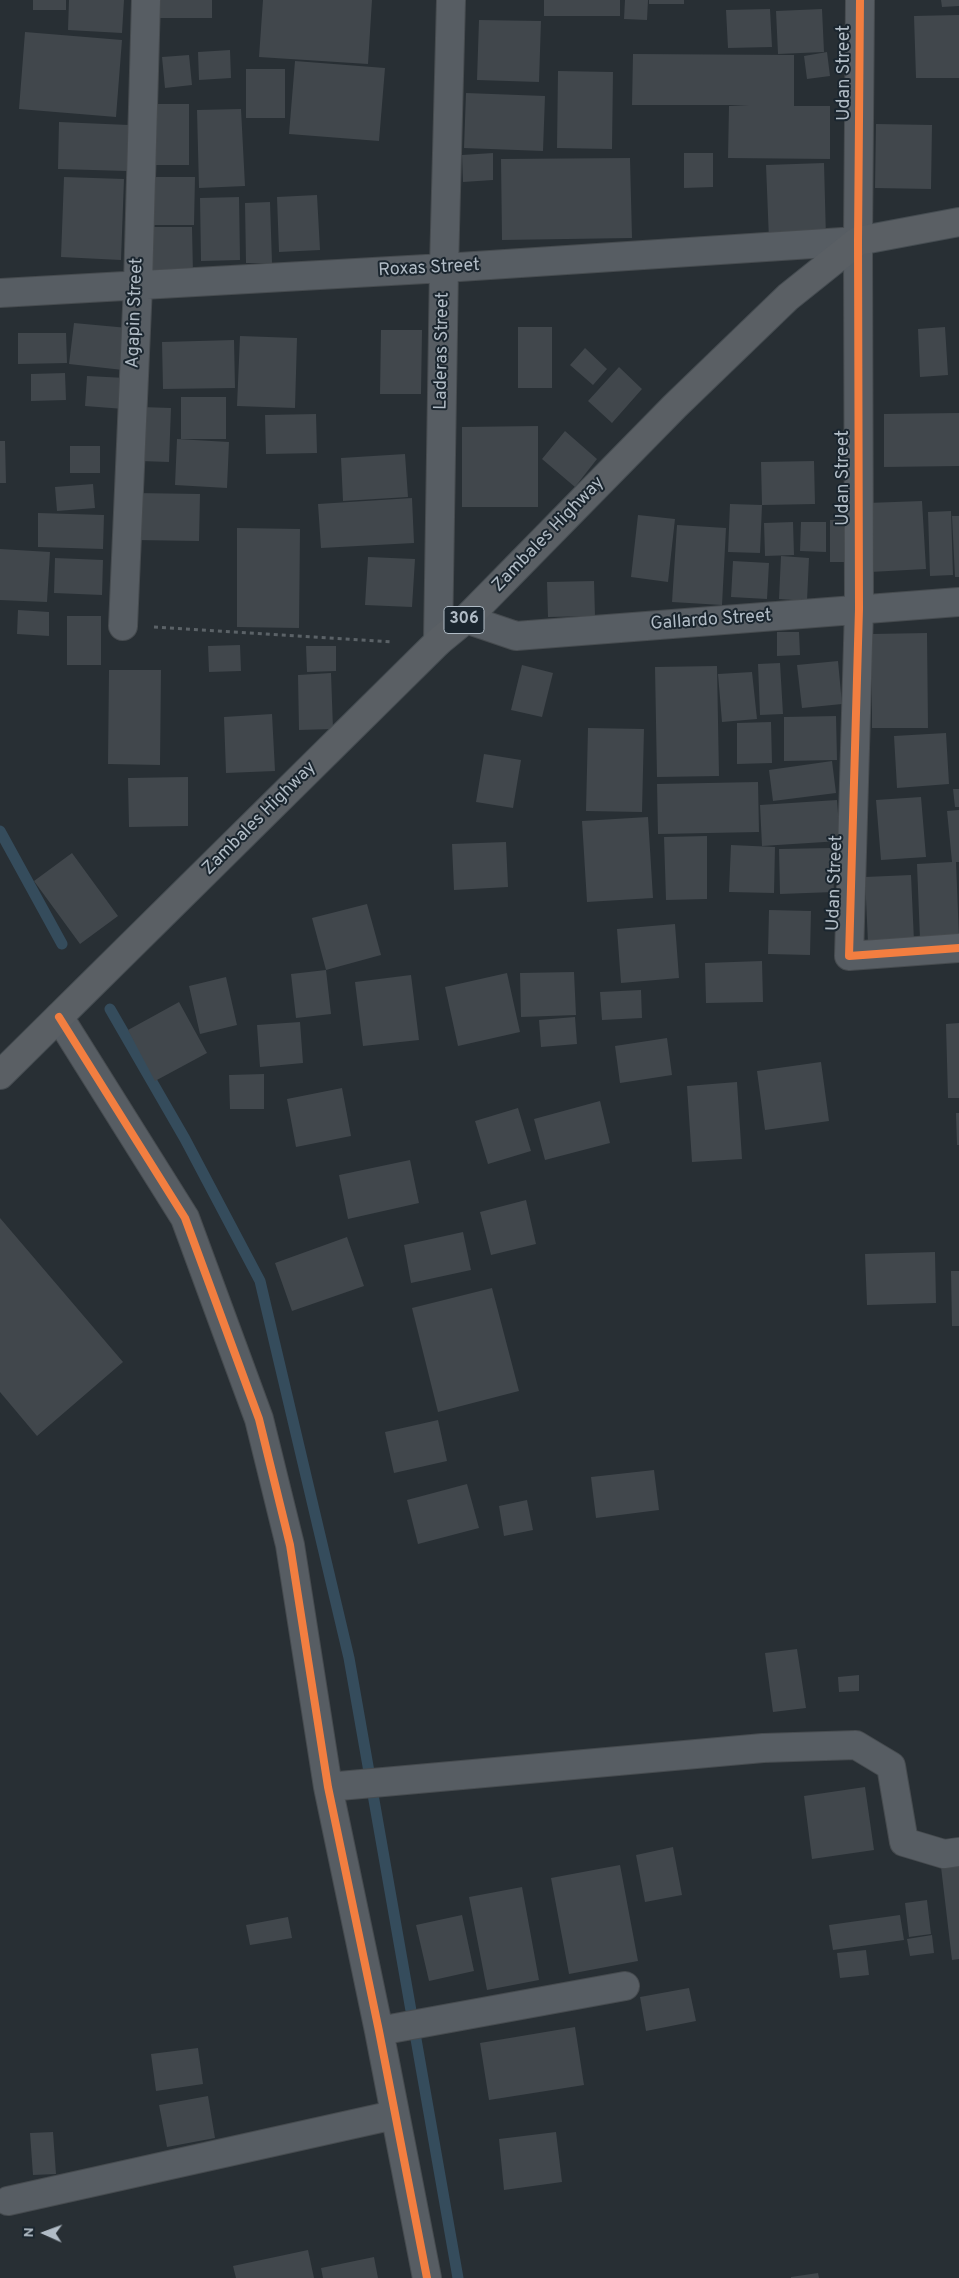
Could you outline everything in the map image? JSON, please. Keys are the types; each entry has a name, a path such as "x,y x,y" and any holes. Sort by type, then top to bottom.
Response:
{"main road":[{"name":"Zambales Highway","path":"0,1074 436,645 466,619 675,406 788,297 858,241 959,222"}],"street":[{"name":"Agapin Street","path":"123,626 138,285 146,0"},
{"name":"Laderas Street","path":"436,645 451,0"},
{"name":"Udan Street","path":"860,0 858,241 860,610 848,956 959,948"},
{"name":"Roxas Street","path":"0,293 444,268 858,241"},
{"name":"Gallardo Street","path":"466,619 516,636 959,602"},
{"path":"59,1017 185,1218 259,1419 290,1545 337,1786 389,2029 394,2115 426,2278"},
{"path":"337,1786 763,1748 856,1745 891,1766 904,1842 944,1854 959,1852"},
{"path":"389,2029 625,1986"},
{"path":"8,2201 394,2115"}],"path":[{"path":"123,626 380,640 436,645"}],"building":[{"path":"33,0 66,0 66,10 33,10"},
{"path":"69,0 124,0 122,33 68,30"},
{"path":"154,0 212,0 212,18 153,18"},
{"path":"263,0 372,0 368,64 259,57"},
{"path":"544,0 620,0 620,16 544,16"},
{"path":"625,0 648,0 647,20 624,19"},
{"path":"649,0 684,0 684,4 649,4"},
{"path":"941,0 959,0 959,6 942,7"},
{"path":"770,9 772,47 728,48 726,10"},
{"path":"822,9 824,52 778,54 776,11"},
{"path":"959,15 959,78 916,78 914,16"},
{"path":"479,20 541,21 539,82 477,80"},
{"path":"25,32 122,40 116,117 19,109"},
{"path":"230,50 231,78 199,80 198,52"},
{"path":"827,52 830,76 807,79 804,56"},
{"path":"633,54 794,55 794,106 830,106 830,159 728,158 729,106 749,105 632,105"},
{"path":"189,55 192,85 165,88 162,57"},
{"path":"295,61 385,68 379,141 289,134"},
{"path":"246,69 285,69 285,118 246,118"},
{"path":"558,71 613,72 612,149 557,148"},
{"path":"466,93 545,96 543,151 464,148"},
{"path":"153,104 189,104 189,165 153,165"},
{"path":"241,109 245,186 199,188 197,110"},
{"path":"59,122 129,125 127,171 58,169"},
{"path":"876,124 932,125 931,189 875,188"},
{"path":"493,153 493,180 463,182 462,155"},
{"path":"684,153 713,153 713,187 684,188"},
{"path":"630,158 632,238 502,240 501,159"},
{"path":"824,163 826,238 769,240 766,165"},
{"path":"64,177 124,179 121,260 61,257"},
{"path":"154,177 195,177 194,225 153,225"},
{"path":"317,195 320,250 279,252 277,197"},
{"path":"239,197 240,260 201,261 200,198"},
{"path":"270,202 272,263 246,263 245,203"},
{"path":"152,227 192,227 193,274 153,274"},
{"path":"74,323 128,328 123,370 69,364"},
{"path":"518,327 552,327 552,388 518,388"},
{"path":"945,327 948,375 920,377 918,329"},
{"path":"381,330 422,330 421,394 380,394"},
{"path":"18,333 66,333 67,363 18,364"},
{"path":"240,336 297,338 295,408 237,406"},
{"path":"234,340 235,388 163,389 162,342"},
{"path":"585,348 607,369 593,385 570,365"},
{"path":"619,367 642,389 612,423 588,401"},
{"path":"65,373 66,400 31,401 31,374"},
{"path":"87,376 126,378 124,409 85,406"},
{"path":"181,397 226,397 226,439 181,439"},
{"path":"141,407 171,408 169,462 140,461"},
{"path":"959,413 959,466 884,467 884,414"},
{"path":"316,414 317,453 266,454 265,415"},
{"path":"538,426 538,507 462,507 462,427"},
{"path":"565,431 597,459 575,487 542,459"},
{"path":"177,439 229,442 227,488 175,485"},
{"path":"0,441 5,441 6,483 0,483"},
{"path":"70,446 100,446 100,473 70,473"},
{"path":"405,454 408,497 343,501 341,458"},
{"path":"814,461 815,504 762,505 761,462"},
{"path":"93,484 95,508 57,511 55,487"},
{"path":"135,493 200,494 199,541 135,540"},
{"path":"412,498 414,543 321,548 318,504"},
{"path":"922,501 926,569 870,572 867,503"},
{"path":"730,504 762,505 760,553 728,552"},
{"path":"951,511 953,575 930,576 928,512"},
{"path":"38,513 104,515 103,549 38,547"},
{"path":"638,515 675,519 668,582 631,577"},
{"path":"952,516 959,516 959,577 955,577"},
{"path":"830,520 846,520 847,562 830,562"},
{"path":"793,522 794,555 765,556 764,523"},
{"path":"801,522 826,522 826,552 800,551"},
{"path":"677,525 726,528 722,605 672,602"},
{"path":"237,528 300,529 299,628 237,627"},
{"path":"0,549 50,552 47,602 0,600"},
{"path":"781,556 809,558 807,601 779,599"},
{"path":"368,557 415,559 412,607 365,605"},
{"path":"55,558 103,560 102,595 54,593"},
{"path":"733,561 769,563 767,599 731,597"},
{"path":"594,581 595,616 548,617 547,582"},
{"path":"18,610 49,612 49,636 17,634"},
{"path":"67,616 101,616 101,665 67,665"},
{"path":"777,632 799,632 800,655 777,656"},
{"path":"927,633 928,728 872,728 872,634"},
{"path":"240,645 241,671 209,672 208,646"},
{"path":"306,646 336,646 336,671 307,672"},
{"path":"838,661 842,704 802,708 797,665"},
{"path":"780,663 783,714 760,715 758,664"},
{"path":"522,665 553,673 542,717 511,710"},
{"path":"717,666 719,776 657,777 655,667"},
{"path":"109,670 161,670 160,765 108,764"},
{"path":"752,672 757,719 722,722 718,674"},
{"path":"331,673 333,729 299,730 298,675"},
{"path":"272,714 275,771 226,773 224,717"},
{"path":"836,716 837,760 784,761 784,717"},
{"path":"771,722 772,763 737,764 737,723"},
{"path":"588,728 644,729 642,812 586,811"},
{"path":"946,733 949,784 897,788 894,736"},
{"path":"484,754 521,760 513,808 476,802"},
{"path":"832,761 836,793 773,801 769,770"},
{"path":"188,777 188,826 129,827 128,778"},
{"path":"758,782 759,832 658,834 657,784"},
{"path":"953,789 959,789 959,807 955,807"},
{"path":"921,797 926,857 881,860 876,800"},
{"path":"837,800 840,841 762,846 760,805"},
{"path":"959,810 959,862 956,862 959,937 920,939 917,864 952,862 947,811"},
{"path":"648,817 653,898 587,902 582,821"},
{"path":"707,836 707,899 666,900 664,837"},
{"path":"506,842 508,887 454,890 452,844"},
{"path":"731,845 775,847 774,893 729,892"},
{"path":"832,848 834,892 780,894 779,849"},
{"path":"72,853 118,916 80,944 34,881"},
{"path":"911,875 914,941 868,943 865,877"},
{"path":"367,904 381,955 326,970 312,918"},
{"path":"769,910 811,911 810,955 768,954"},
{"path":"675,924 679,978 621,983 617,929"},
{"path":"762,961 763,1002 706,1003 705,963"},
{"path":"326,970 331,1014 296,1018 291,974"},
{"path":"574,972 576,1015 521,1017 520,973"},
{"path":"507,973 520,1032 458,1046 445,987"},
{"path":"411,975 419,1040 363,1046 355,982"},
{"path":"226,977 237,1025 200,1034 189,986"},
{"path":"641,990 642,1018 602,1020 600,992"},
{"path":"179,1002 207,1053 155,1081 128,1030"},
{"path":"575,1017 577,1044 541,1047 539,1020"},
{"path":"300,1022 303,1063 260,1067 257,1025"},
{"path":"959,1023 959,1098 948,1098 946,1024"},
{"path":"667,1038 672,1075 620,1083 615,1046"},
{"path":"821,1062 829,1121 765,1130 757,1071"},
{"path":"264,1074 264,1109 230,1109 229,1075"},
{"path":"737,1082 742,1159 692,1162 687,1086"},
{"path":"342,1088 351,1136 296,1147 287,1099"},
{"path":"600,1101 610,1143 545,1160 534,1119"},
{"path":"518,1108 531,1151 488,1164 475,1121"},
{"path":"956,1113 959,1113 959,1145 957,1145"},
{"path":"410,1160 419,1203 348,1219 339,1175"},
{"path":"526,1200 536,1244 491,1255 480,1212"},
{"path":"0,1218 123,1362 37,1436 0,1392"},
{"path":"463,1232 471,1270 411,1283 404,1245"},
{"path":"347,1237 364,1286 292,1311 275,1263"},
{"path":"935,1252 936,1303 867,1305 865,1254"},
{"path":"951,1271 959,1271 959,1326 952,1326"},
{"path":"492,1288 519,1391 438,1412 412,1308"},
{"path":"438,1420 447,1461 394,1473 385,1432"},
{"path":"654,1470 659,1510 596,1518 591,1477"},
{"path":"467,1484 479,1528 418,1544 407,1500"},
{"path":"527,1500 533,1530 504,1536 499,1506"},
{"path":"797,1649 806,1708 773,1712 765,1653"},
{"path":"859,1675 859,1691 839,1692 838,1677"},
{"path":"865,1787 874,1850 812,1859 804,1796"},
{"path":"673,1847 682,1895 645,1902 636,1855"},
{"path":"620,1865 638,1961 569,1974 551,1878"},
{"path":"959,1865 959,1959 952,1960 941,1867"},
{"path":"522,1887 539,1980 487,1990 469,1897"},
{"path":"927,1900 931,1934 909,1937 905,1903"},
{"path":"462,1915 474,1971 429,1981 416,1925"},
{"path":"900,1915 904,1940 833,1950 829,1925"},
{"path":"288,1917 292,1938 250,1945 246,1925"},
{"path":"932,1935 934,1953 910,1956 907,1939"},
{"path":"866,1950 869,1975 840,1978 837,1953"},
{"path":"689,1988 696,2021 646,2031 640,1997"},
{"path":"575,2027 584,2085 489,2100 480,2043"},
{"path":"198,2048 203,2084 156,2091 151,2054"},
{"path":"208,2096 215,2138 167,2147 159,2105"},
{"path":"53,2132 56,2174 33,2175 30,2133"},
{"path":"556,2132 562,2182 504,2190 499,2139"},
{"path":"308,2250 314,2278 236,2278 233,2266"},
{"path":"374,2257 378,2278 323,2278 321,2268"},
{"path":"818,2273 819,2278 791,2278 791,2277"}],"waterway":[{"path":"0,831 62,944"},
{"path":"110,1009 185,1139 260,1281 349,1658 458,2278"}],"cycle path":[{"path":"860,0 858,241 859,609 849,956 959,948"},
{"path":"59,1017 185,1218 259,1419 290,1545 328,1787 379,2031 427,2278"}]}
